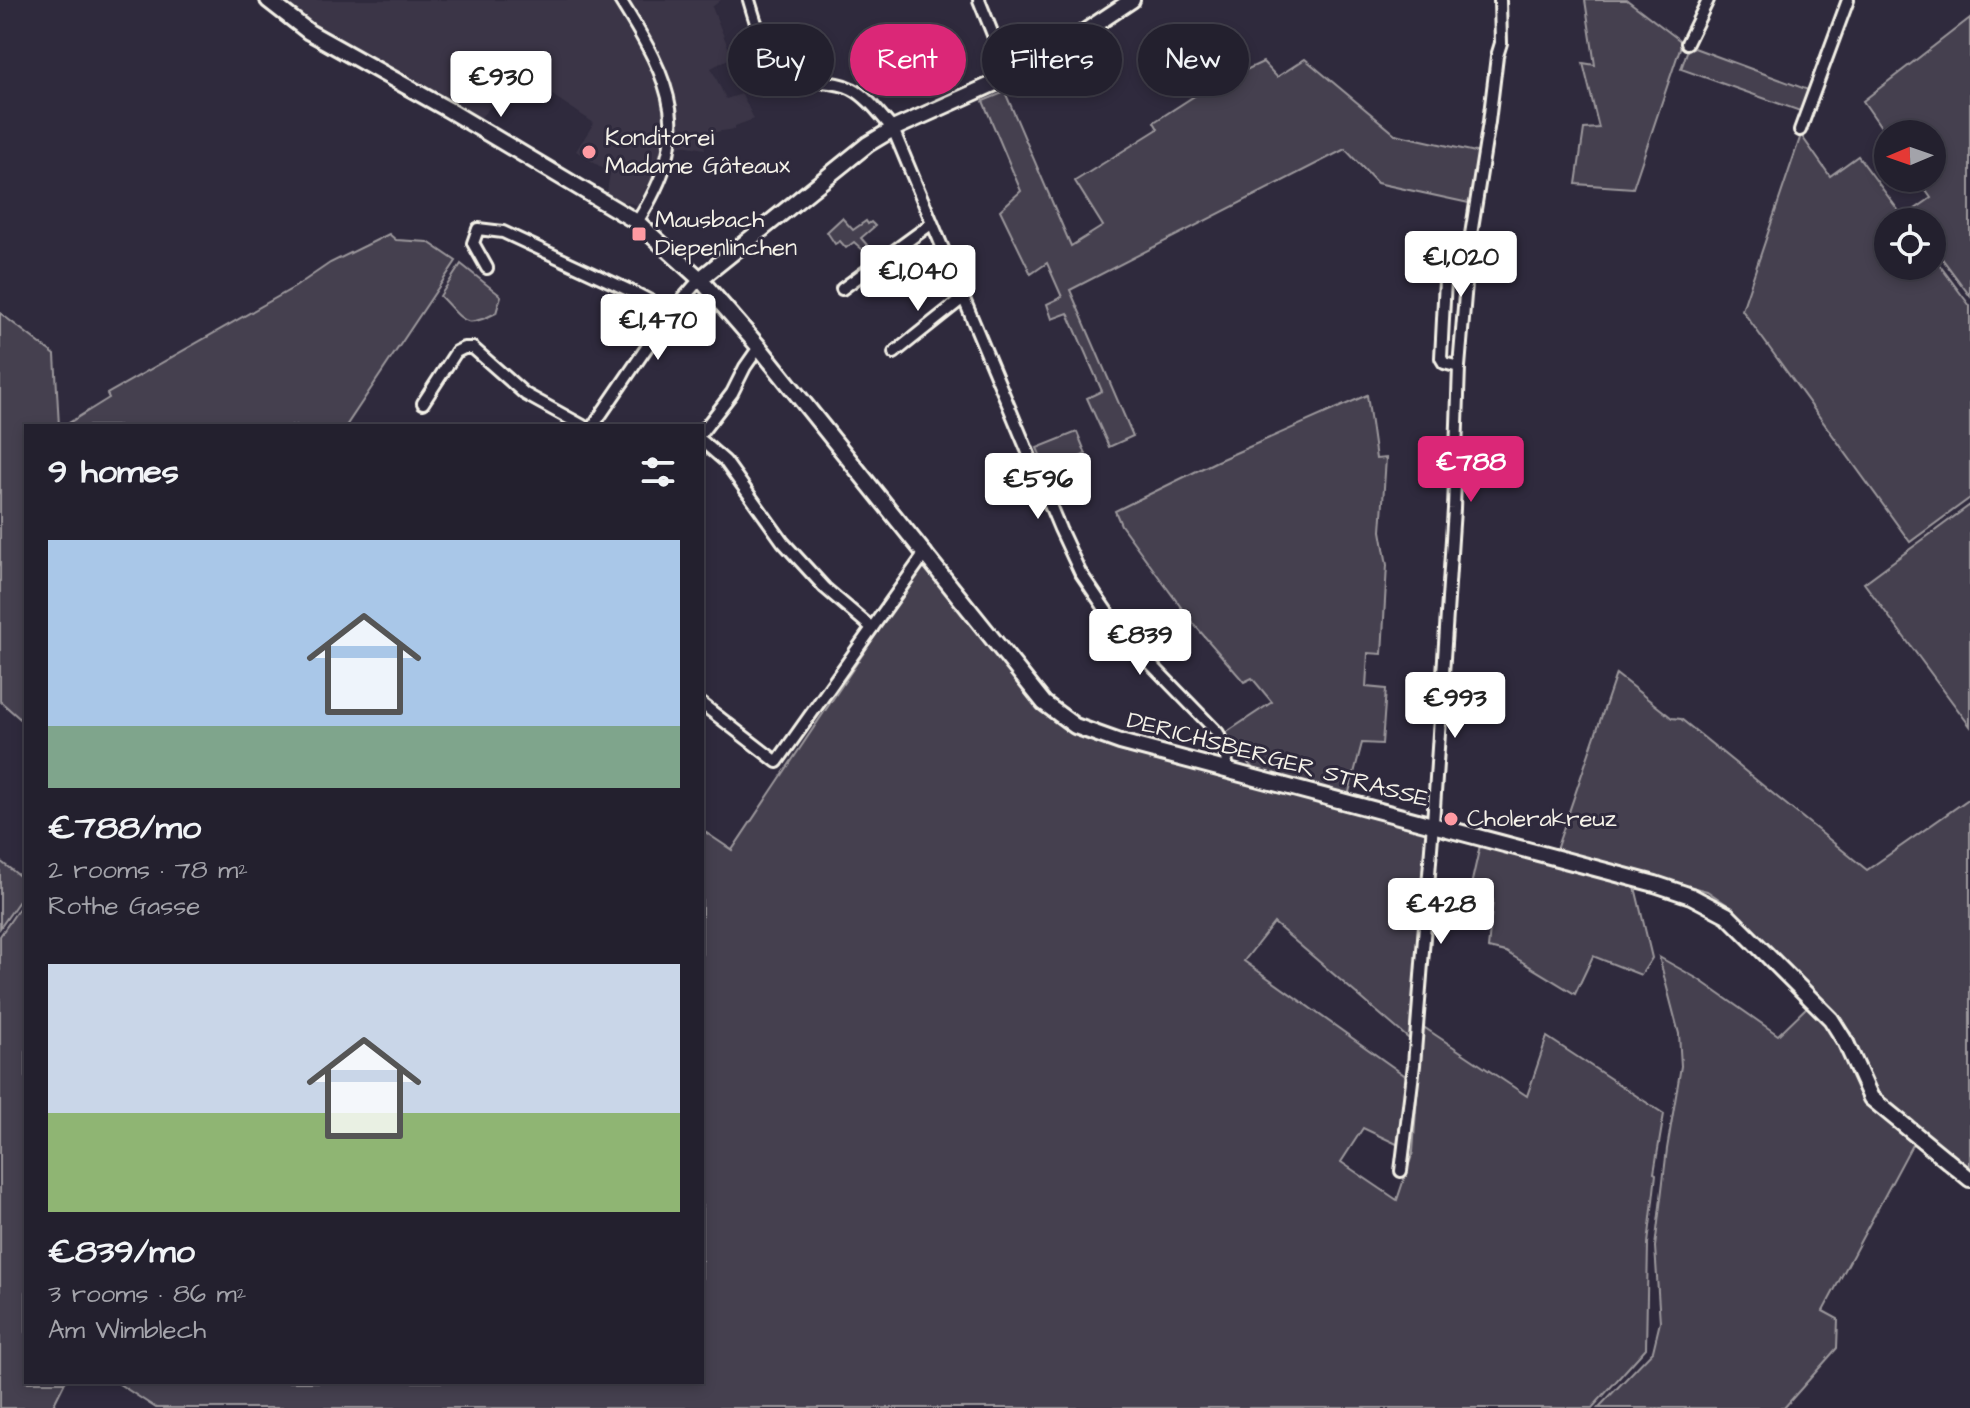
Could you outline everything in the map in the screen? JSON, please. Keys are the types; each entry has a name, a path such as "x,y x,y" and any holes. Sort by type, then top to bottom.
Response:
{"street":[{"name":"DERICHSBERGER STRASSE","path":"268,0 309,32 447,109 637,222 700,279 926,552 1027,683 1059,716 1096,735 1433,823 1691,896 1727,915 1831,1019 1846,1043 1871,1098 1970,1179"},
{"path":"620,0 639,30 660,74 669,98 673,123 667,161 653,196 637,222"},
{"path":"749,0 765,45 785,72 798,78 850,87 893,129 1080,572 1122,634 1218,733 1228,770"},
{"path":"979,0 989,24"},
{"path":"1096,24 1132,0"},
{"path":"1401,1171 1414,1065 1433,823 1454,509 1459,367 1469,247 1501,43 1500,0"},
{"path":"1687,43 1708,0"},
{"path":"1800,130 1848,0"},
{"path":"594,424 671,312 700,279 849,157 893,129 982,89"},
{"path":"842,289 931,224"},
{"path":"487,268 473,243 478,229 503,232 671,312"},
{"path":"1447,242 1441,358 1444,363 1459,367"},
{"path":"894,353 963,298"},
{"path":"704,429 732,393 759,347"},
{"path":"423,403 456,352 473,348 525,394 579,424"},
{"path":"704,443 725,461 783,542 825,588 872,628"},
{"path":"704,706 777,762 926,552"}],"shaded area":[{"path":"258,0 721,0 712,7 728,47 728,59 711,68 726,99 743,96 754,119 735,126 735,129 702,134 705,149 682,145 664,154 637,205 618,200 607,192 610,173 576,151 594,123 521,74 480,118 307,38"},
{"path":"1585,0 1627,0 1682,42 1633,188 1576,184 1584,129 1599,128 1583,63 1595,65"},
{"path":"1970,18 1970,296 1946,264 1946,208 1917,208 1931,198 1927,192 1946,192 1946,120 1876,120 1863,101"},
{"path":"1689,46 1811,91 1803,112 1681,69"},
{"path":"1305,59 1395,134 1480,153 1469,203 1377,183 1345,149 1070,290 1133,436 1109,447 1087,398 1102,391 1068,313 1052,319 1047,304 1062,297 1047,263 1031,274 1000,210 1021,191 983,101 1007,96 1071,246 1103,226 1075,181 1158,129 1154,122 1195,96 1249,96 1249,68 1263,62 1277,77"},
{"path":"1801,135 1830,176 1858,156 1874,178 1874,192 1885,192 1897,208 1874,208 1874,280 1946,280 1946,274 1970,306 1970,498 1910,542 1742,310"},
{"path":"842,218 853,230 866,221 868,224 871,222 875,226 861,238 873,252 878,249 880,255 874,260 854,242 846,248 840,241 835,244 827,232"},
{"path":"389,234 396,240 428,242 456,261 347,424 67,424 109,398 107,394 295,287 330,263"},
{"path":"461,264 501,296 496,313 477,321 465,320 440,296"},
{"path":"0,313 55,355 59,424 24,424 24,722 0,701"},
{"path":"1367,395 1376,459 1386,458 1381,531 1387,565 1382,654 1368,653 1366,687 1386,689 1382,744 1362,743 1348,796 1254,770 1224,734 1272,702 1252,678 1244,682 1191,621 1121,525 1115,511 1215,462"},
{"path":"1077,432 1086,454 1043,473 1037,459 1041,457 1037,448"},
{"path":"1970,505 1970,726 1864,583"},
{"path":"923,564 1033,702 1052,719 1076,733 1429,829 1416,1045 1274,923 1244,961 1414,1082 1403,1147 1363,1128 1341,1162 1397,1200 1413,1152 1422,1026 1527,1096 1547,1037 1664,1114 1654,1173 1648,1244 1646,1348 1592,1408 156,1408 119,1384 704,1384 704,831 732,850"},
{"path":"1616,674 1672,718 1681,719 1867,870 1970,798 1970,1170 1888,1108 1871,1085 1853,1035 1732,908 1707,891 1555,853"},
{"path":"1481,841 1635,887 1652,958 1641,975 1593,956 1575,994 1506,952 1488,948 1493,900 1470,890"},
{"path":"0,861 24,879 24,894 0,928"},
{"path":"24,901 24,1384 64,1384 52,1408 0,1408 0,936"},
{"path":"1659,957 1698,979 1778,1035 1810,1004 1839,1039 1852,1070 1914,1141 1823,1311 1838,1319 1837,1348 1784,1408 1598,1408 1653,1351 1660,1322 1655,1247 1681,1066 1679,1034"}],"place":[{"name":"Konditorei Madame Gâteaux","path":"589,152"},
{"name":"Mausbach Diepenlinchen","path":"639,234"},
{"name":"Cholerakreuz","path":"1451,819"}]}
